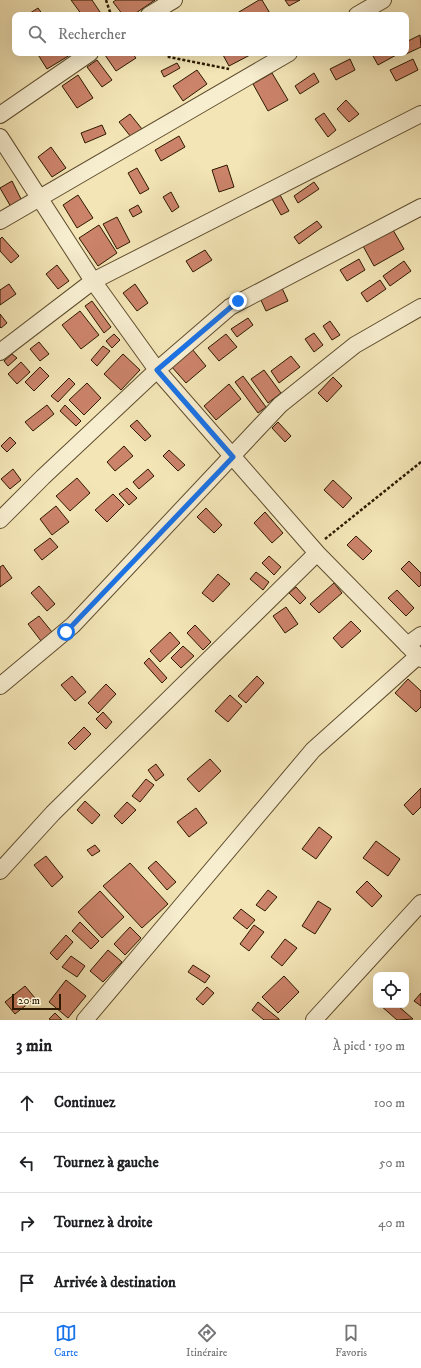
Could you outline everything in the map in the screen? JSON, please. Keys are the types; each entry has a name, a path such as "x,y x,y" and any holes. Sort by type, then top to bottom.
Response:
{"street":[{"path":"154,12 174,0"},
{"path":"362,12 383,0"},
{"path":"0,115 86,56"},
{"path":"0,221 284,56"},
{"path":"0,352 93,281 421,114"},
{"path":"0,137 93,281 157,370 318,553 415,653"},
{"path":"0,520 43,477 157,370 238,301 421,207"},
{"path":"0,686 73,625 233,457 280,405 355,345 421,307"},
{"path":"0,871 53,813 318,553"},
{"path":"85,1020 313,750 415,653 421,635"},
{"path":"314,1020 421,903"}],"path":[{"path":"106,0 110,12"},
{"path":"168,56 216,68 256,72"},
{"path":"318,553 324,540 421,462"}],"building":[{"path":"71,0 92,0 100,12 80,12"},
{"path":"116,0 155,0 137,12 121,12 113,2"},
{"path":"259,0 262,0 269,12 239,12"},
{"path":"285,0 300,0 289,6"},
{"path":"38,8 41,12 32,12"},
{"path":"420,35 421,47 409,53 409,40"},
{"path":"39,56 68,56 47,69"},
{"path":"106,56 134,56 136,58 116,71"},
{"path":"224,56 248,56 229,66"},
{"path":"373,56 394,56 378,65"},
{"path":"350,59 355,70 336,80 330,69"},
{"path":"413,59 418,70 396,81 390,70"},
{"path":"97,60 112,80 102,87 87,67"},
{"path":"177,63 180,68 164,77 161,71"},
{"path":"197,70 207,84 183,101 173,86"},
{"path":"272,73 288,100 268,111 253,84"},
{"path":"314,73 319,82 300,94 295,86"},
{"path":"78,75 93,98 77,108 62,86"},
{"path":"346,100 359,114 349,122 337,109"},
{"path":"324,113 336,130 328,137 315,119"},
{"path":"130,114 142,129 131,137 119,122"},
{"path":"102,125 106,134 85,143 81,133"},
{"path":"179,136 185,147 161,161 155,150"},
{"path":"51,147 66,168 52,177 38,157"},
{"path":"227,165 234,187 219,192 212,170"},
{"path":"137,168 149,189 140,194 128,173"},
{"path":"12,181 22,201 11,207 0,188"},
{"path":"314,182 319,189 298,203 294,196"},
{"path":"171,192 179,207 172,212 163,197"},
{"path":"78,195 93,218 77,228 63,205"},
{"path":"280,195 289,211 281,215 272,199"},
{"path":"138,205 142,212 133,217 129,210"},
{"path":"117,217 130,242 117,249 103,224"},
{"path":"317,221 322,227 299,244 294,237"},
{"path":"99,225 117,253 98,266 79,238"},
{"path":"393,230 404,249 374,266 363,246"},
{"path":"2,237 19,256 11,263 0,251 0,239"},
{"path":"205,250 212,260 193,272 186,261"},
{"path":"359,259 365,270 347,281 340,270"},
{"path":"404,261 411,271 390,286 383,276"},
{"path":"57,265 69,281 58,289 46,274"},
{"path":"380,280 386,289 367,302 361,293"},
{"path":"9,284 16,294 0,305 0,290"},
{"path":"135,284 148,303 137,311 123,293"},
{"path":"281,286 288,301 266,311 259,296"},
{"path":"92,301 111,327 104,333 85,306"},
{"path":"80,311 99,335 81,349 62,325"},
{"path":"0,314 7,323 1,328 0,327"},
{"path":"248,318 253,325 237,337 231,329"},
{"path":"330,321 340,335 332,340 323,326"},
{"path":"314,333 323,345 314,352 305,339"},
{"path":"114,334 120,340 112,348 106,341"},
{"path":"226,334 237,347 219,361 208,348"},
{"path":"39,342 49,354 40,361 30,349"},
{"path":"103,346 110,351 97,366 91,360"},
{"path":"192,349 206,366 186,383 171,366"},
{"path":"12,354 17,358 8,366 4,361"},
{"path":"123,354 140,370 121,390 104,374"},
{"path":"291,356 300,367 279,383 271,371"},
{"path":"21,362 30,372 17,384 8,374"},
{"path":"40,367 49,376 34,391 25,382"},
{"path":"264,370 281,393 268,403 251,379"},
{"path":"243,376 266,407 258,413 235,382"},
{"path":"333,377 342,386 327,402 318,393"},
{"path":"69,378 75,384 58,402 51,396"},
{"path":"87,383 101,398 84,415 69,400"},
{"path":"229,384 241,399 216,420 204,406"},
{"path":"47,405 54,414 33,431 25,422"},
{"path":"65,405 81,421 76,426 60,411"},
{"path":"137,420 151,436 145,441 130,426"},
{"path":"278,422 291,436 285,442 272,428"},
{"path":"10,437 16,443 7,452 1,446"},
{"path":"124,446 133,456 115,471 107,462"},
{"path":"169,450 185,465 178,471 163,456"},
{"path":"13,469 21,480 10,489 1,479"},
{"path":"148,469 154,476 139,489 133,482"},
{"path":"77,478 90,493 70,511 56,496"},
{"path":"333,480 352,498 343,508 324,490"},
{"path":"127,488 137,498 129,505 119,494"},
{"path":"113,494 124,505 107,522 95,510"},
{"path":"56,506 69,522 52,535 40,519"},
{"path":"206,508 222,525 214,533 197,517"},
{"path":"265,512 283,533 272,543 254,523"},
{"path":"356,536 372,551 363,560 347,545"},
{"path":"50,538 58,547 42,560 34,550"},
{"path":"269,556 281,567 274,575 262,563"},
{"path":"409,561 421,573 421,585 419,587 401,569"},
{"path":"3,565 12,578 0,587 0,567"},
{"path":"256,572 269,582 263,590 250,579"},
{"path":"218,574 230,584 213,602 202,593"},
{"path":"334,583 342,593 319,613 310,604"},
{"path":"39,586 55,604 47,611 31,593"},
{"path":"296,587 306,598 300,604 289,593"},
{"path":"397,590 414,608 406,616 388,598"},
{"path":"286,607 298,624 285,633 273,616"},
{"path":"39,616 52,632 41,641 28,624"},
{"path":"351,621 361,631 342,648 333,638"},
{"path":"195,625 211,642 203,650 187,633"},
{"path":"170,632 180,643 160,662 150,651"},
{"path":"183,646 194,656 181,668 171,658"},
{"path":"149,658 167,678 162,683 144,663"},
{"path":"72,676 86,692 75,701 61,685"},
{"path":"257,676 264,683 246,703 238,696"},
{"path":"408,679 421,691 421,707 416,712 395,693"},
{"path":"106,684 116,694 98,713 88,703"},
{"path":"230,695 242,706 228,722 215,711"},
{"path":"103,712 112,722 106,729 96,719"},
{"path":"84,727 91,734 75,750 68,743"},
{"path":"210,759 221,771 199,792 187,779"},
{"path":"156,764 164,775 156,781 148,770"},
{"path":"146,779 154,785 140,802 132,796"},
{"path":"421,788 421,807 413,815 404,805"},
{"path":"85,801 100,815 92,824 77,810"},
{"path":"127,802 136,810 122,824 114,816"},
{"path":"196,808 207,823 189,837 177,822"},
{"path":"319,827 332,837 316,859 302,849"},
{"path":"376,841 400,859 388,876 363,858"},
{"path":"95,845 100,851 92,856 87,850"},
{"path":"46,856 63,877 52,887 34,865"},
{"path":"156,861 176,882 167,890 148,868"},
{"path":"130,863 168,904 142,928 103,886"},
{"path":"367,881 382,896 372,907 356,892"},
{"path":"268,890 277,897 265,911 256,905"},
{"path":"100,891 124,917 102,938 78,912"},
{"path":"318,901 331,909 315,934 302,926"},
{"path":"241,909 255,920 247,929 233,918"},
{"path":"80,922 99,941 91,949 72,931"},
{"path":"254,925 264,932 249,951 240,944"},
{"path":"130,927 141,938 125,955 114,944"},
{"path":"66,935 73,942 57,960 50,953"},
{"path":"285,939 297,948 282,966 271,957"},
{"path":"108,950 122,962 103,982 90,971"},
{"path":"71,956 85,966 77,977 62,967"},
{"path":"193,965 210,976 205,983 188,972"},
{"path":"284,976 299,992 278,1013 262,997"},
{"path":"66,980 86,996 68,1018 49,1002"},
{"path":"25,986 35,998 15,1014 5,1002"},
{"path":"207,987 214,993 203,1005 196,999"},
{"path":"421,993 421,1006 414,1001"},
{"path":"258,1002 279,1020 264,1020 252,1010"},
{"path":"383,1008 400,1008 413,1019 397,1020"},
{"path":"55,1013 62,1020 49,1019"}],"route":[{"path":"66,632 233,457 157,370 238,301"}]}
